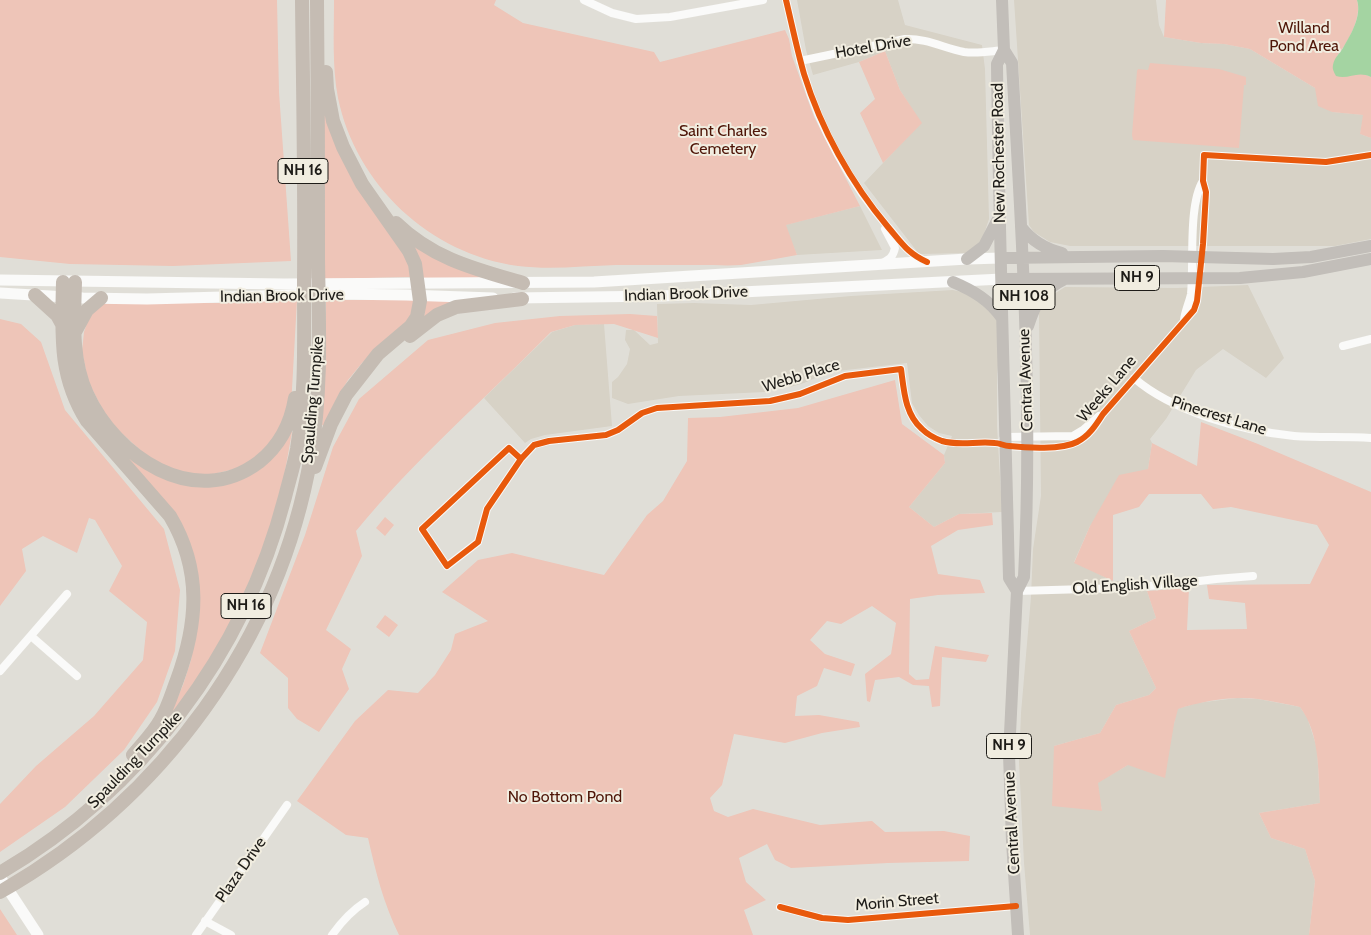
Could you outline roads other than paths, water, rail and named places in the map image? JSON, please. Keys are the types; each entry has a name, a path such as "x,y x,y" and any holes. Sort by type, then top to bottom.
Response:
{"highway":[{"name":"Spaulding Turnpike","path":"0,872 48,842 79,817 152,747 192,700 227,644 245,609 268,553 297,452 304,384 302,0"},
{"name":"Spaulding Turnpike","path":"0,892 62,852 102,821 157,769 190,729 233,667 257,622 286,552 303,493 311,455 318,379 317,0"},
{"path":"303,493 313,474 326,435 349,389 378,354 414,322 419,311 419,290 415,264 409,251 354,170 337,132 330,106 323,39 317,15"},
{"path":"380,209 411,236 442,256 470,268 523,283"},
{"path":"69,282 69,330 83,385 98,415 113,435 142,460 162,472 181,478 201,481 220,479 239,473 256,464 276,444 286,428 293,410 304,343"},
{"path":"35,295 57,315 69,330"},
{"path":"79,817 89,800 131,756 163,717 187,649 194,611 191,567 187,550 179,531 157,499 86,421 76,404 65,369 62,346 69,330 101,298"},
{"path":"373,362 382,359 422,326 437,315 448,310 456,307 522,299"}],"main road":[{"name":"New Rochester Road","path":"1001,258 997,64 1004,50 1002,0"},
{"name":"New Rochester Road","path":"1004,50 1012,63 1023,258"},
{"path":"967,259 984,246 999,214"},
{"path":"1021,227 1030,238 1043,246 1077,256"},
{"name":"Indian Brook Drive","path":"0,280 284,289 419,290 523,283 631,280 967,259 1077,256 1273,259 1311,257 1371,246"},
{"name":"Central Avenue","path":"1001,258 1003,442 1009,578 1017,591"},
{"name":"Central Avenue","path":"1018,935 1009,754 1017,591 1024,577 1028,504 1023,258"},
{"name":"Indian Brook Drive","path":"419,290 431,297 522,299 662,296 1002,279 1240,278 1303,272 1371,259"},
{"name":"NH 9","path":"1026,336 1039,298 1048,289 1066,279"},
{"path":"953,282 980,295 992,304 1002,318"},
{"name":"Indian Brook Drive","path":"0,292 69,297 172,298 284,289"},
{"path":"0,877 38,935"}],"street":[{"path":"584,0 598,3 612,13 628,18 653,19 763,0"},
{"path":"786,0 800,62 822,123 895,248 890,259 879,264"},
{"name":"Hotel Drive","path":"800,62 906,38 918,39 963,52 982,53 1004,50"},
{"name":"Weeks Lane","path":"1003,442 1028,442 1054,447 1077,442 1091,431 1102,414 1184,320 1185,310 1195,279 1206,192 1203,181 1204,155 1326,162 1371,155"},
{"path":"875,212 911,254 927,262"},
{"path":"1343,346 1371,339"},
{"name":"Webb Place","path":"520,459 509,448 422,529 447,566 478,542 487,509 528,450 540,442 599,437 612,433 649,410 666,406 770,401 800,394 846,376 901,369 908,408 916,423 929,435 951,443 1003,442"},
{"name":"Pinecrest Lane","path":"1134,378 1166,401 1245,427 1294,436 1371,438"},
{"name":"Old English Village","path":"1017,591 1120,588 1253,576"},
{"path":"0,671 67,594"},
{"path":"31,636 77,676"},
{"name":"Plaza Drive","path":"196,935 287,805"},
{"path":"332,935 344,918 353,909 365,902"},
{"name":"Morin Street","path":"780,907 822,918 848,920 1016,906"},
{"path":"205,922 231,935"}],"park label":[{"name":"Willand Pond Area","path":"1304,37"},
{"name":"Saint Charles Cemetery","path":"723,140"},
{"name":"No Bottom Pond","path":"565,797"}]}
